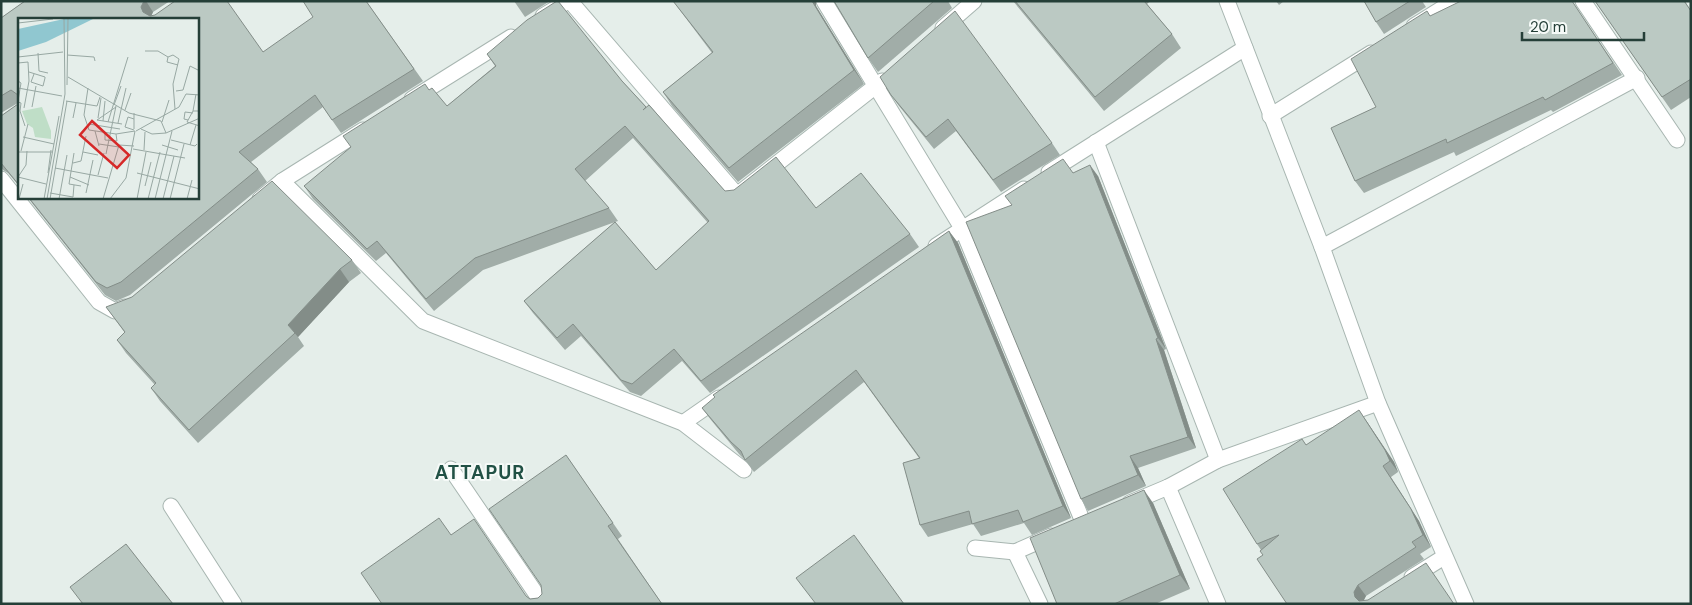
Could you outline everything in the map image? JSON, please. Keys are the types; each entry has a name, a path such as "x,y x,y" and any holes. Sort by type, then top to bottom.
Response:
{"street":[{"path":"400,107 569,1 737,195 875,87 896,68"},
{"path":"824,1 962,228 1083,522"},
{"path":"931,38 974,1"},
{"path":"1227,1 1322,247 1378,403 1466,604"},
{"path":"1404,32 1454,1"},
{"path":"1583,1 1637,78 1677,140"},
{"path":"1270,116 1388,43"},
{"path":"922,256 962,228 1245,48"},
{"path":"1322,247 1637,78"},
{"path":"246,211 282,180 375,122"},
{"path":"1096,142 1218,460"},
{"path":"1,179 99,302 115,311 134,303"},
{"path":"282,180 423,321 683,424 744,470"},
{"path":"683,424 731,390"},
{"path":"1117,508 1168,487 1218,460 1378,403"},
{"path":"451,469 543,604"},
{"path":"1168,487 1218,604"},
{"path":"172,506 234,604"},
{"path":"975,548 1015,552 1100,515"},
{"path":"1015,552 1040,604"},
{"path":"1404,583 1444,557"}],"building":[{"path":"25,1 144,1 141,7 143,12 150,16 155,15 175,1 227,1 263,52 313,17 303,1 366,1 414,69 332,120 315,95 239,152 258,169 121,282 107,288 96,282 30,199 199,199 199,18 18,18 18,95 11,90 1,96 1,18"},
{"path":"557,1 622,81 646,107 643,110 649,105 725,191 734,190 776,157 816,208 861,173 910,234 701,381 674,349 632,384 621,380 573,324 557,338 524,301 615,222 656,270 709,221 625,126 575,169 609,208 475,258 426,299 377,241 367,249 304,186 351,147 343,136 425,84 429,90 432,88 447,106 496,66 487,54 527,20"},
{"path":"673,1 812,1 854,70 729,168 663,92 713,52"},
{"path":"834,1 934,1 868,58"},
{"path":"1015,1 1144,1 1172,34 1095,97"},
{"path":"1364,1 1410,1 1376,22"},
{"path":"1461,1 1572,1 1613,63 1545,100 1543,97 1447,143 1446,139 1355,181 1331,128 1376,107 1351,59 1427,11 1430,16"},
{"path":"1595,1 1684,1 1691,11 1691,79 1662,97"},
{"path":"955,11 1052,143 993,180 948,119 926,137 891,95 880,77"},
{"path":"18,104 18,184 1,163 1,116"},
{"path":"1063,159 1073,173 1090,165 1158,338 1156,339 1188,437 1130,456 1138,475 1081,499 966,222 1012,205 1005,196"},
{"path":"272,181 352,260 340,269 288,325 295,333 189,430 151,388 156,383 117,340 125,332 106,307 132,297"},
{"path":"949,231 1063,506 1023,522 1018,510 972,524 969,511 920,525 903,463 920,458 856,370 745,460 741,451 702,408 715,397 713,395"},
{"path":"1359,410 1385,450 1390,461 1383,466 1411,509 1423,535 1412,542 1416,547 1358,585 1354,592 1355,597 1359,601 1368,600 1426,563 1454,604 1287,604 1257,559 1263,555 1260,551 1279,535 1257,544 1223,489 1302,439 1306,445"},
{"path":"566,455 613,523 608,526 662,604 382,604 361,573 439,518 451,535 474,519 526,596 530,599 538,598 542,594 541,585 489,509"},
{"path":"1144,490 1180,575 1114,604 1057,604 1030,538"},
{"path":"854,535 904,604 816,604 796,578"},
{"path":"126,544 173,604 83,604 70,587"}],"district":[{"name":"ATTAPUR","path":"480,472"}]}
